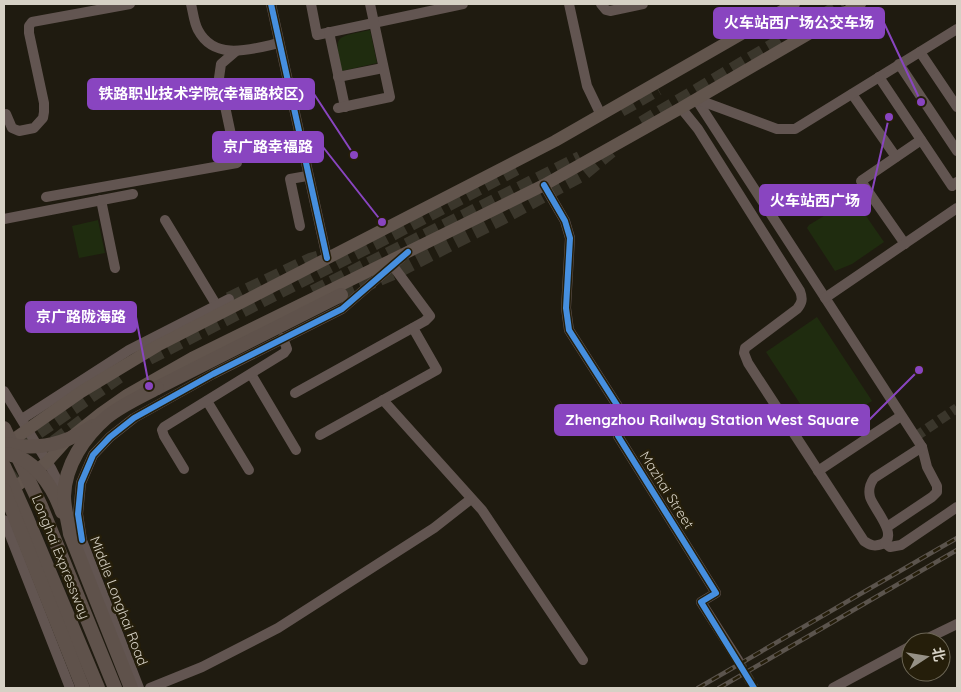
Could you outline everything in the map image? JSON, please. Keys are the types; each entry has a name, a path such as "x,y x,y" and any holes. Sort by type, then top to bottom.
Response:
{"highway":[{"path":"4,444 51,446 80,434 156,388 341,295"},
{"path":"108,417 81,446 68,472 64,497 76,537 131,688"},
{"name":"Longhai Expressway","path":"4,428 41,506 115,688"},
{"path":"4,454 11,454 22,460 47,481 76,537"},
{"name":"Longhai Expressway","path":"4,466 98,688"},
{"path":"4,490 84,688"}],"main road":[{"path":"4,444 25,425 134,358 555,141 794,4"},
{"path":"4,497 47,462 65,442 100,414 149,382 192,358 544,185 696,100 860,4"}],"street":[{"path":"4,115 6,114 12,128 19,131 34,128 43,118 44,103 29,33 29,26 32,22 130,4"},
{"path":"191,4 198,29 203,37 219,48 235,52 279,43"},
{"path":"271,4 327,258"},
{"path":"311,4 317,35 463,4"},
{"path":"329,32 338,78 341,108 390,97 370,4"},
{"path":"569,4 587,86 601,115"},
{"path":"601,4 606,10 610,11 643,4"},
{"path":"696,100 777,129 795,129 957,28"},
{"path":"46,197 237,163 219,78 221,64 235,52"},
{"path":"920,52 957,107"},
{"path":"899,64 957,151"},
{"path":"338,78 383,68"},
{"path":"879,77 952,186 957,182"},
{"path":"852,94 896,157"},
{"path":"696,100 922,447 928,467 937,486 937,492 932,498 887,527"},
{"path":"681,108 698,129 803,297 801,305 797,309 748,344 744,353 748,363 864,541 870,545 876,546 885,543 888,538 887,527 874,508 869,495 869,486 874,478 922,447"},
{"path":"905,244 862,181 921,140"},
{"path":"300,226 290,179 308,176"},
{"name":"Mazhai Street","path":"544,185 565,221 570,238 566,308 569,330 626,419 627,425 618,436 716,593 701,602 738,660"},
{"path":"4,219 133,194"},
{"path":"101,200 115,268"},
{"path":"825,298 957,208"},
{"path":"165,220 217,306"},
{"path":"76,537 80,483 92,455 110,437 134,418 212,374 342,309 408,252"},
{"path":"295,393 413,328 430,316 393,266"},
{"path":"25,425 129,350 229,299"},
{"path":"320,436 437,370 413,328"},
{"path":"184,469 162,430 164,427 284,353 287,349 284,338"},
{"path":"252,374 296,450"},
{"name":"Middle Longhai Road","path":"4,391 47,462 67,501 76,537 139,688"},
{"path":"384,400 482,510 583,660"},
{"path":"207,401 250,470"},
{"path":"818,470 902,416"},
{"path":"150,688 202,667 278,628 434,528 471,499"},
{"path":"885,543 890,547 901,544 957,507"},
{"path":"4,520 70,688"},
{"path":"941,632 957,624"},
{"path":"833,688 901,651"}],"green space":[{"path":"370,30 377,63 342,71 338,50 339,40 349,35"},
{"path":"852,199 855,200 884,242 852,264 835,271 807,228"},
{"path":"98,220 105,253 79,258 72,226"},
{"path":"817,317 872,401 820,434 766,352"}],"tunnel":[{"path":"642,123 843,4"},
{"path":"621,110 658,89"},
{"path":"341,295 398,271 502,218 583,174 611,151"},
{"path":"313,292 580,158"},
{"path":"149,358 377,242 519,167"},
{"path":"229,299 310,260 328,255"},
{"path":"21,444 124,373"},
{"path":"915,437 957,408"},
{"path":"4,480 85,419"},
{"path":"738,660 754,688"}],"railway":[{"path":"698,688 957,538"},
{"path":"719,688 957,550"}],"cycle path":[{"path":"271,4 327,258"},
{"path":"544,185 565,221 570,238 566,308 569,330 626,419 627,425 618,436 716,593 701,602 754,688"},
{"path":"82,540 78,514 81,483 93,455 110,437 134,418 213,374 342,309 408,252"}],"place":[{"name":"火车站西广场公交车场","path":"921,102"},
{"name":"火车站西广场","path":"889,117"},
{"name":"铁路职业技术学院(幸福路校区)","path":"354,155"},
{"name":"京广路幸福路","path":"382,222"},
{"name":"Zhengzhou Railway Station West Square","path":"919,370"},
{"name":"京广路陇海路","path":"149,386"}]}
